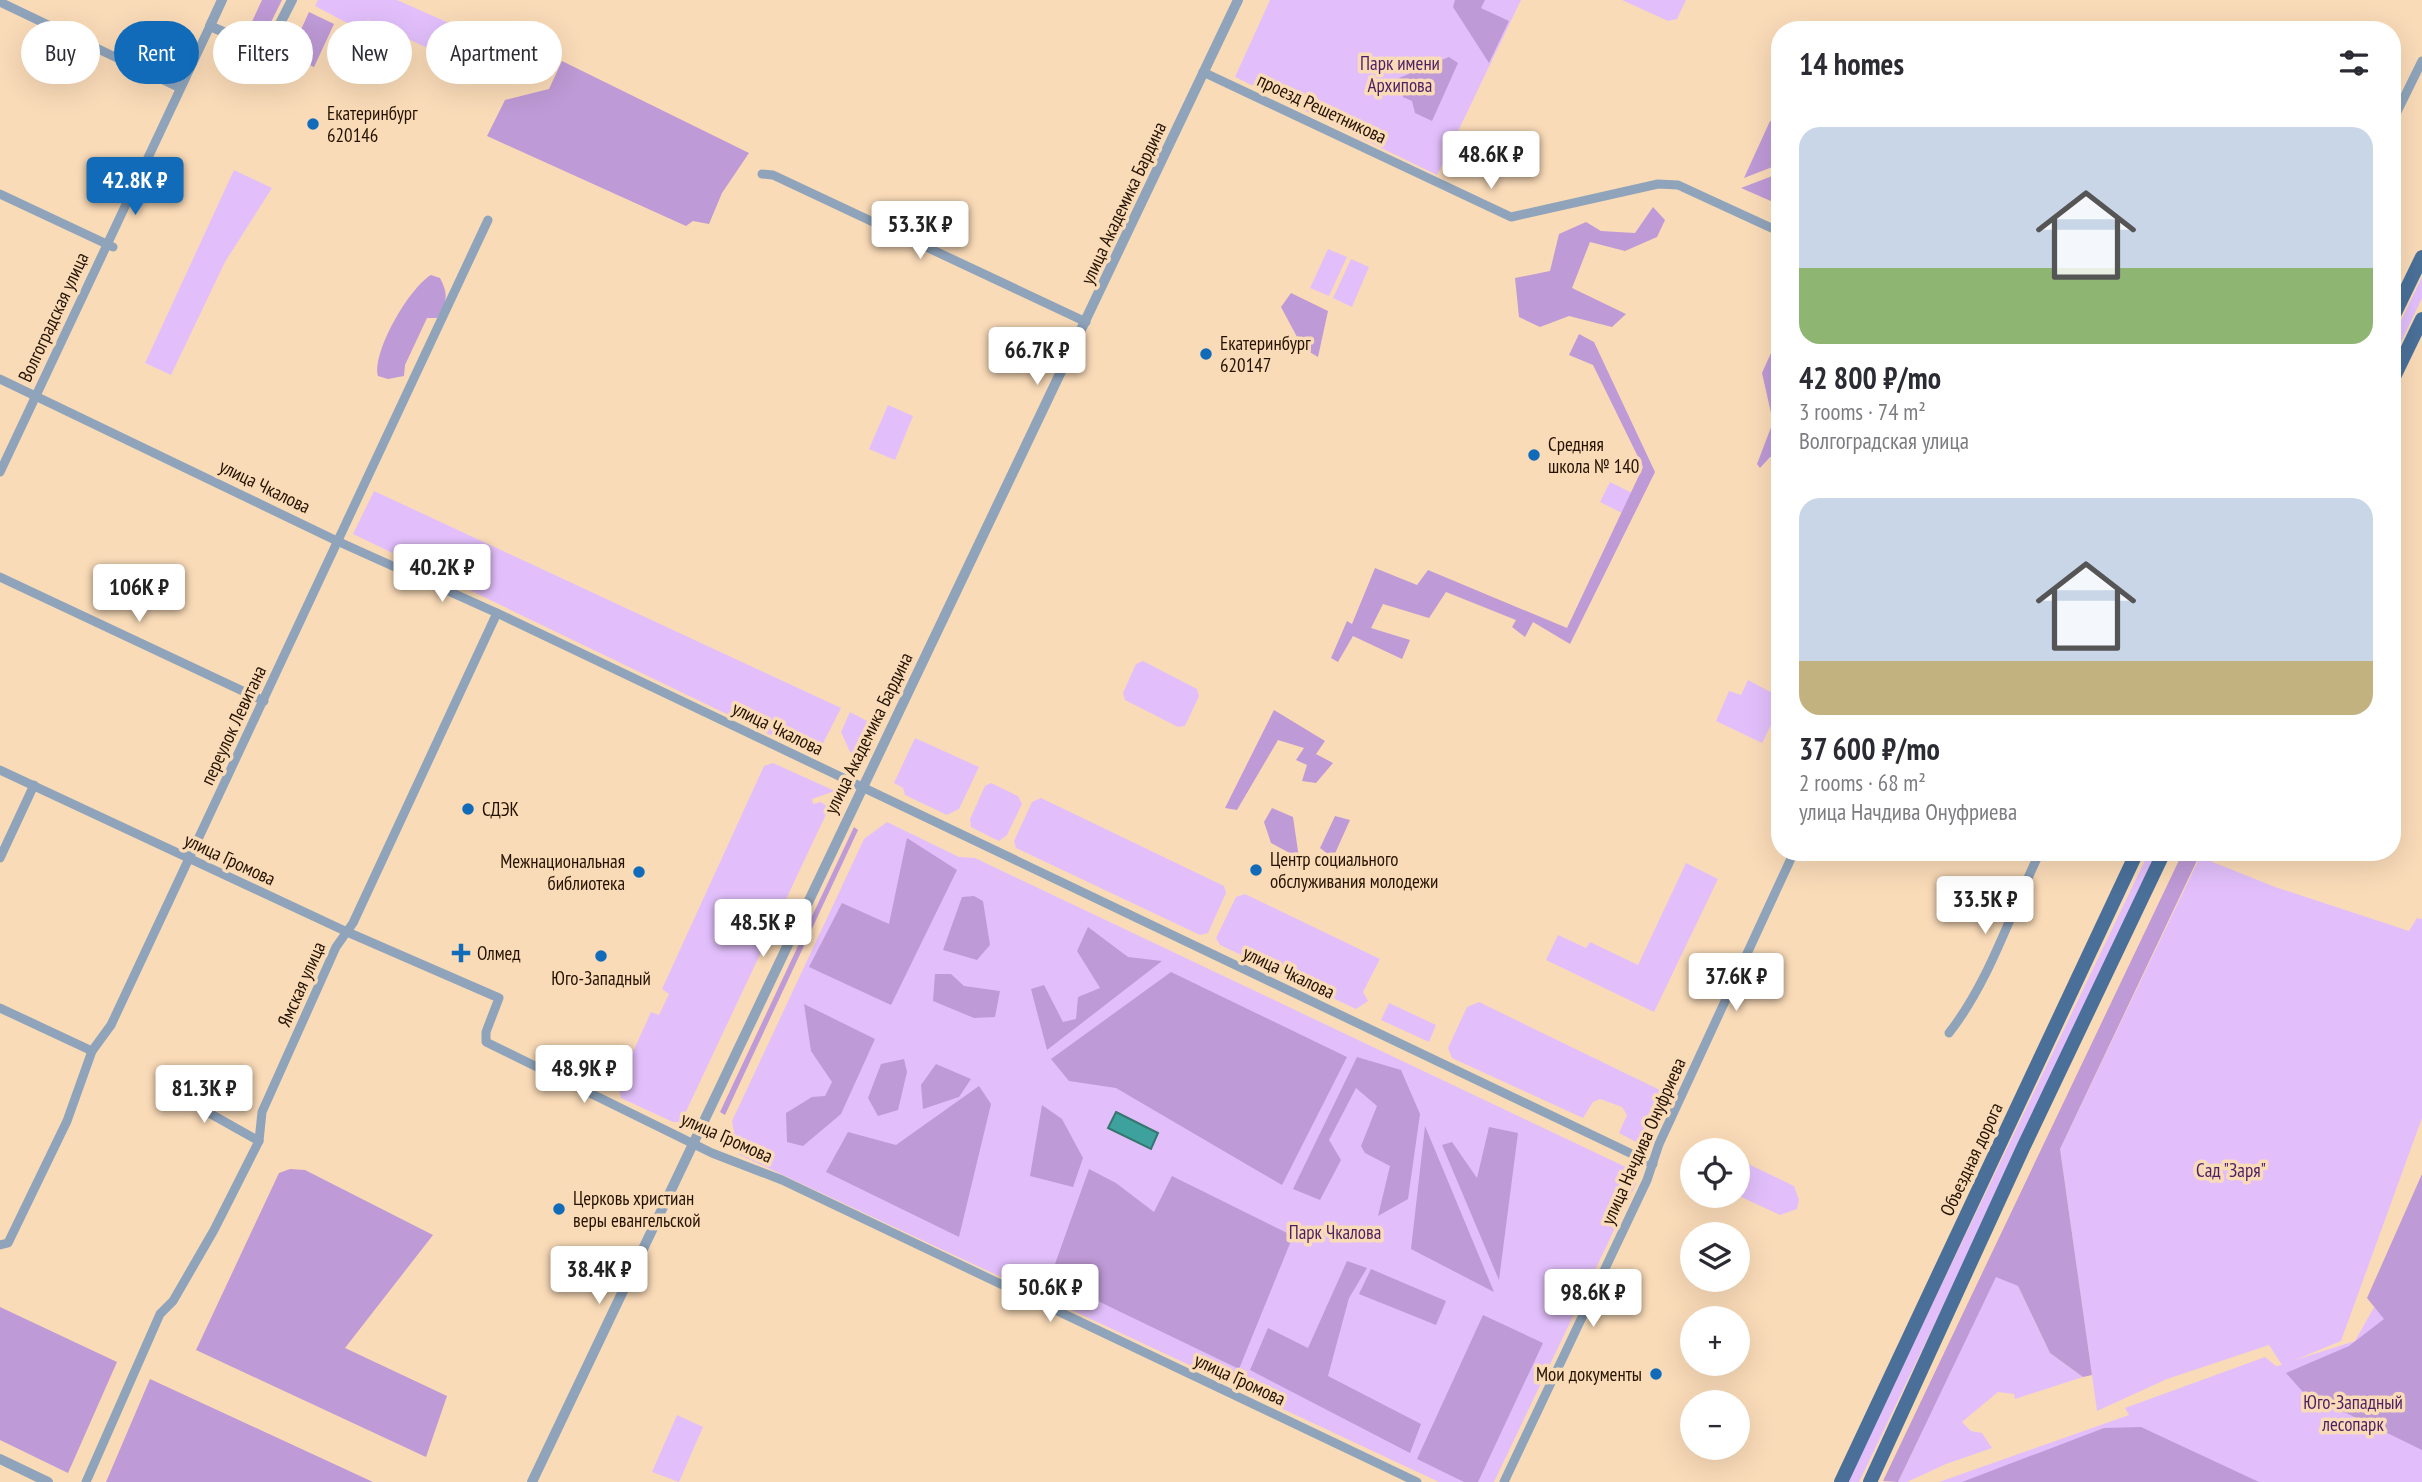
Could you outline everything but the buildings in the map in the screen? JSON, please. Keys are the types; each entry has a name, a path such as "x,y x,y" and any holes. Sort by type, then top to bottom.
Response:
{"main road":[{"path":"2401,300 2422,257"},
{"path":"2401,362 2422,319"},
{"name":"Объездная дорога","path":"1841,1482 2133,861"},
{"path":"1870,1482 2023,1148 2160,861"}],"street":[{"name":"Волгоградская улица","path":"0,472 109,246 222,0"},
{"path":"210,26 266,51 292,0"},
{"name":"улица Академика Бардина","path":"532,1482 1238,0"},
{"path":"0,2 180,88"},
{"path":"2401,104 2422,61"},
{"name":"проезд Решетникова","path":"1203,72 1511,217 1658,184 1678,186 1771,228"},
{"path":"762,174 773,175 1086,322"},
{"path":"0,194 109,246"},
{"name":"переулок Левитана","path":"4,1244 67,1121 92,1051 111,1025 488,219"},
{"name":"улица Чкалова","path":"0,380 337,541 497,613 1653,1164"},
{"path":"0,577 264,701"},
{"name":"Ямская улица","path":"86,1482 160,1314 173,1300 215,1230 259,1141 262,1112 497,613"},
{"name":"улица Громова","path":"0,770 189,860 499,998 485,1032 486,1042 693,1144 836,1205 1417,1482"},
{"path":"0,858 34,785"},
{"name":"улица Начдива Онуфриева","path":"1504,1482 1653,1164 1659,1144 1790,861"},
{"path":"1949,1033 1962,1017 2036,861"},
{"path":"0,1008 92,1051"},
{"path":"161,1086 259,1141"},
{"path":"0,1459 48,1482"}],"green space":[{"path":"262,0 282,0 272,21 252,21"},
{"path":"318,0 397,0 444,21 426,21 426,47 412,41 412,21 343,21 315,6"},
{"name":"Парк имени Архипова","path":"1270,0 1521,0 1437,175 1235,77"},
{"path":"1455,0 1485,0 1481,8 1509,21 1489,63 1453,7"},
{"path":"1622,0 1686,0 1677,19 1668,21"},
{"path":"309,12 328,21 327,39 314,67 313,21 305,21"},
{"path":"1449,57 1458,63 1432,121 1415,113 1412,101 1403,97 1399,78"},
{"path":"562,61 749,153 722,193 709,224 693,221 686,226 487,136 505,100 549,89 551,84 562,84"},
{"path":"1770,121 1771,121 1771,168 1744,178"},
{"path":"234,170 272,188 225,262 171,375 145,363"},
{"path":"1771,176 1771,201 1741,188"},
{"path":"1653,207 1665,220 1657,237 1625,251 1590,242 1572,288 1626,314 1612,327 1569,316 1540,327 1519,317 1515,278 1550,271 1559,234 1586,222 1601,231 1635,233"},
{"path":"1328,249 1347,257 1329,296 1310,288"},
{"path":"1351,259 1369,267 1352,307 1333,298"},
{"path":"431,275 440,278 443,284 446,299 443,308 437,318 427,318 405,365 404,376 388,379 378,376 381,352 394,321 413,293"},
{"path":"2422,277 2422,298 2401,342 2401,321"},
{"path":"1291,293 1328,311 1318,357 1303,348 1281,307"},
{"path":"1579,334 1594,342 1655,472 1570,644 1533,622 1525,637 1512,627 1516,620 1446,592 1429,618 1383,604 1371,628 1410,640 1402,659 1353,636 1338,662 1331,658 1347,621 1352,624 1375,568 1417,585 1428,570 1567,628 1643,467 1593,365 1569,355"},
{"path":"1771,353 1771,413 1762,373"},
{"path":"888,405 913,416 895,460 869,449"},
{"path":"1771,427 1771,457 1760,468 1757,464"},
{"path":"1610,482 1640,497 1630,517 1600,502"},
{"path":"374,491 841,708 816,757 353,534"},
{"path":"1143,661 1197,689 1199,696 1185,726 1178,727 1125,700 1123,693 1136,664"},
{"path":"1748,680 1771,692 1771,725 1762,743 1716,721 1729,691 1741,695"},
{"path":"1274,710 1325,741 1316,754 1333,763 1316,783 1302,781 1307,765 1296,760 1304,748 1278,740 1237,810 1225,808"},
{"path":"850,712 867,721 852,756 841,732"},
{"path":"915,738 979,767 959,809 947,815 905,795 903,788 894,783"},
{"path":"773,763 835,791 812,799 813,804 821,802 829,808 681,1122 673,1122 621,1098 618,1085 651,1012 659,1015 669,994 662,989 764,766"},
{"path":"991,783 1018,796 1022,804 1007,835 999,841 971,827 970,819 985,786"},
{"path":"1041,798 1224,886 1226,893 1208,933 1200,935 1016,848 1014,841 1032,802"},
{"path":"1272,808 1293,817 1299,858 1271,843 1264,822"},
{"path":"1335,816 1350,820 1333,858 1320,848"},
{"name":"Парк Чкалова","path":"887,822 959,857 975,858 1632,1170 1636,1184 1494,1482 1439,1482 738,1154 732,1121 864,839"},
{"path":"854,827 858,830 725,1115 720,1112"},
{"path":"907,838 957,870 891,1005 809,967 842,903 889,924"},
{"path":"2145,861 2156,861 1859,1482 1847,1482"},
{"path":"2179,861 2197,861 2060,1149 2092,1375 2083,1377 2050,1353 2018,1286 1996,1277 1898,1482 1883,1481"},
{"name":"Сад \"Заря\"","path":"2198,861 2210,861 2275,887 2409,931 2417,918 2422,919 2422,1118 2341,1341 2295,1360 2355,1341 2422,1222 2422,1482 1939,1482 2129,1415 2125,1408 2265,1357 2276,1366 2282,1365 2269,1345 2167,1379 2097,1411 2060,1149"},
{"path":"1686,863 1718,879 1654,1012 1546,960 1558,935 1586,948 1590,942 1638,965"},
{"path":"1245,894 1380,959 1363,992 1368,1001 1356,1009 1220,945 1216,938 1236,897"},
{"path":"974,896 983,901 990,945 977,960 943,950 962,897"},
{"path":"1088,927 1128,957 1162,961 1047,1050 1031,989 1044,985 1063,1022 1076,1019 1078,997 1100,988 1077,951"},
{"path":"1171,972 1347,1057 1282,1185 1116,1088 1069,1081 1051,1059"},
{"path":"935,974 951,974 964,986 1000,991 995,1017 974,1018 933,1001"},
{"path":"1479,1002 1662,1091 1638,1143 1619,1133 1627,1115 1622,1107 1600,1099 1593,1102 1583,1118 1452,1058 1448,1048 1467,1007"},
{"path":"1389,1003 1436,1025 1429,1042 1381,1020"},
{"path":"804,1004 875,1039 841,1114 803,1146 787,1142 786,1113 812,1097 825,1096 832,1082 811,1051"},
{"path":"1357,1057 1401,1070 1420,1114 1408,1199 1378,1216 1390,1166 1365,1153 1361,1146 1377,1106 1356,1088 1329,1140 1341,1160 1320,1200 1293,1189"},
{"path":"904,1059 907,1072 898,1110 878,1116 868,1098 881,1064"},
{"path":"936,1064 971,1079 959,1097 923,1109 921,1085"},
{"path":"979,1086 991,1104 959,1237 826,1172 848,1132 896,1145"},
{"path":"1042,1105 1062,1119 1083,1158 1073,1187 1030,1176"},
{"path":"1425,1126 1494,1292 1411,1249"},
{"path":"1489,1127 1518,1133 1499,1280 1442,1145 1452,1142 1477,1178"},
{"path":"1750,1165 1794,1186 1799,1200 1797,1209 1780,1215 1750,1201"},
{"path":"290,1169 305,1170 433,1235 345,1348 447,1396 426,1457 196,1350 279,1173"},
{"path":"1089,1169 1116,1183 1154,1212 1172,1176 1293,1236 1239,1369 1050,1278"},
{"name":"Юго-Западный лесопарк","path":"2422,1174 2422,1450 2303,1392 2286,1373 2349,1346 2384,1319 2367,1298"},
{"path":"1347,1261 1367,1268 1349,1298 1328,1376 1421,1424 1410,1453 1250,1370 1268,1328 1308,1348"},
{"path":"1371,1269 1446,1301 1436,1325 1359,1294"},
{"path":"1996,1276 2018,1286 2050,1353 2083,1377 2015,1399 2014,1394 1998,1392 1962,1422 1971,1431 1982,1433 1992,1448 1946,1464 1907,1482 1898,1482"},
{"path":"0,1307 117,1362 68,1473 0,1440"},
{"path":"1483,1315 1543,1343 1478,1482 1464,1482 1417,1459"},
{"path":"150,1379 373,1482 106,1482"},
{"path":"677,1415 703,1427 679,1482 652,1472"},
{"path":"2141,1427 2259,1482 1962,1482 2104,1428"}],"water":[{"path":"1116,1112 1158,1133 1151,1149 1108,1128"}],"place":[{"name":"Екатеринбург 620146","path":"313,124"},
{"name":"Екатеринбург 620147","path":"1206,354"},
{"name":"Средняя школа № 140","path":"1534,455"},
{"name":"СДЭК","path":"468,809"},
{"name":"Центр социального обслуживания молодежи","path":"1256,870"},
{"name":"Межнациональная библиотека","path":"639,872"},
{"name":"Олмед","path":"461,953"},
{"name":"Юго-Западный","path":"601,956"},
{"name":"Церковь христиан веры евангельской","path":"559,1209"},
{"name":"Мои документы","path":"1656,1374"}]}
